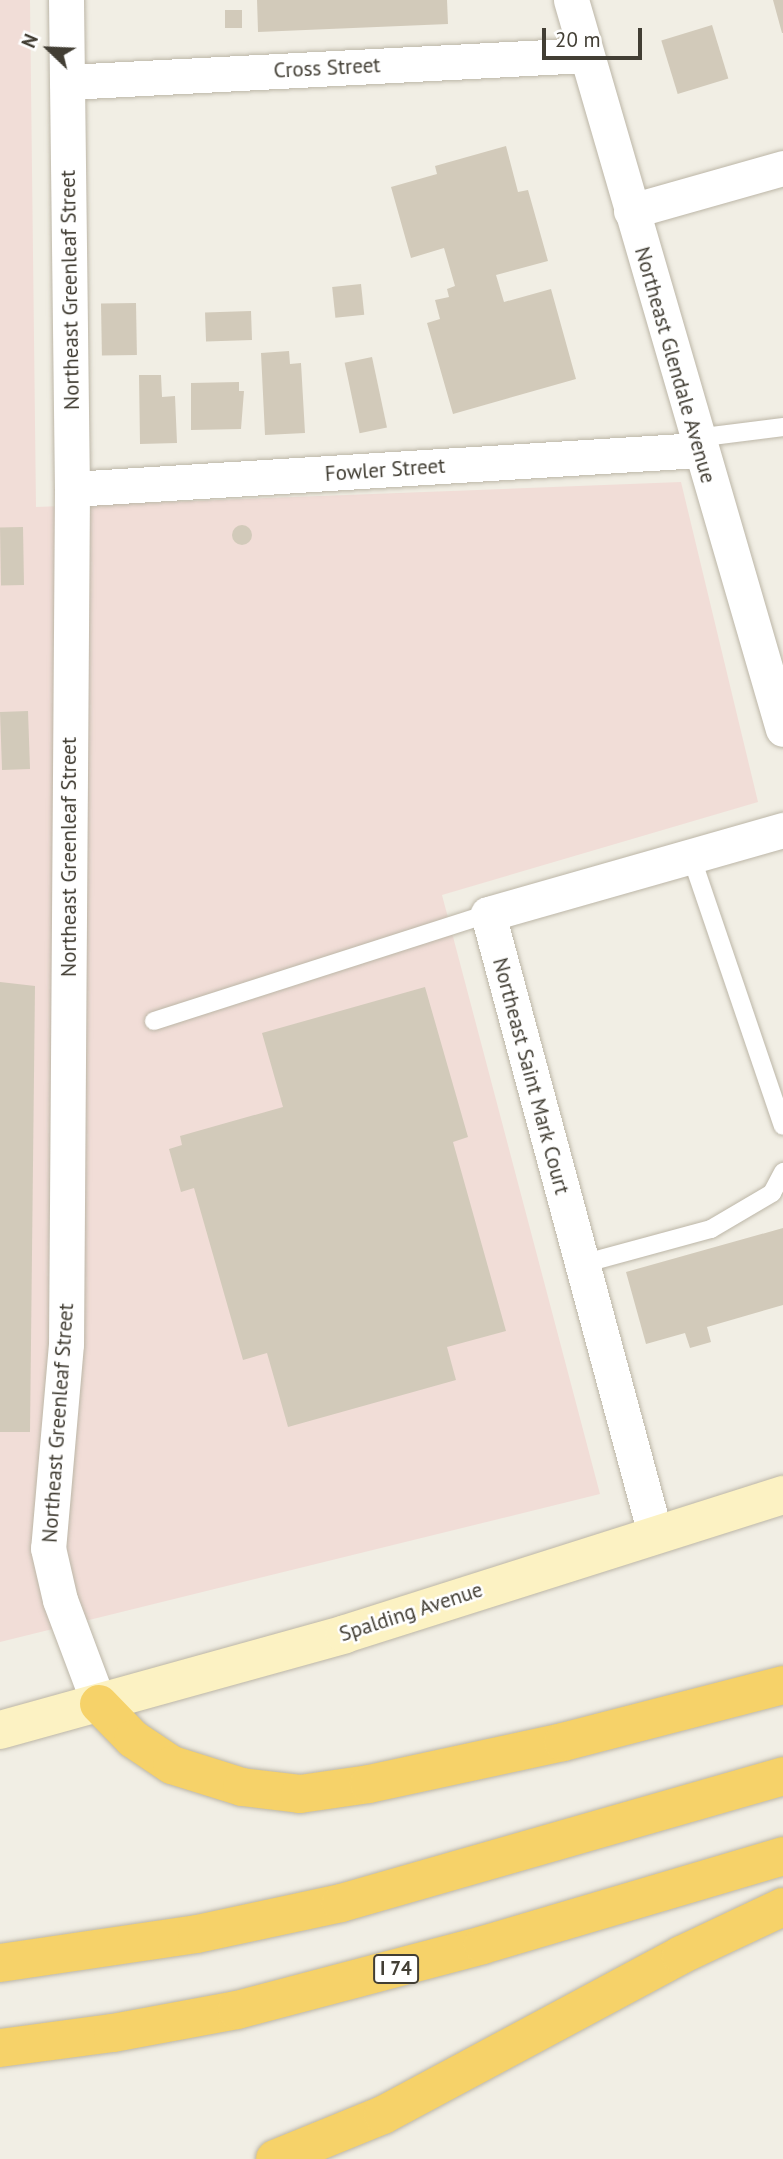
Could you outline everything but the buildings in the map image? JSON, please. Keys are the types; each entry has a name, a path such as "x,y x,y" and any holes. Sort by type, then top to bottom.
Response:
{"highway":[{"path":"99,1704 133,1739 172,1765 242,1787 300,1794 369,1784 564,1742 783,1685"},
{"path":"0,1963 197,1934 341,1903 783,1776"},
{"name":"I 74","path":"0,2048 113,2033 250,2007 470,1949 783,1856"},
{"path":"0,2075 199,2036 381,1986 722,1873"},
{"path":"0,1936 104,1932 341,1903"},
{"path":"275,2159 383,2115 681,1955 783,1907"}],"main road":[{"name":"Spalding Avenue","path":"0,1728 37,1721 345,1634 783,1495"}],"street":[{"name":"Northeast Greenleaf Street","path":"66,0 72,489 66,1344 48,1548 60,1600 99,1704"},
{"name":"Northeast Glendale Avenue","path":"571,0 697,444 783,729"},
{"name":"Cross Street","path":"67,82 586,55"},
{"path":"631,211 783,168"},
{"name":"Fowler Street","path":"72,489 697,444"},
{"path":"488,914 783,830"},
{"name":"Northeast Saint Mark Court","path":"488,914 655,1534"}],"lane":[{"path":"697,444 783,427"},
{"path":"691,856 783,1126"},
{"path":"154,1021 488,914"},
{"path":"582,1264 711,1229 772,1193 783,1172"}],"shaded area":[{"path":"0,0 30,0 36,507 681,482 758,802 442,895 600,1494 0,1642"}]}
